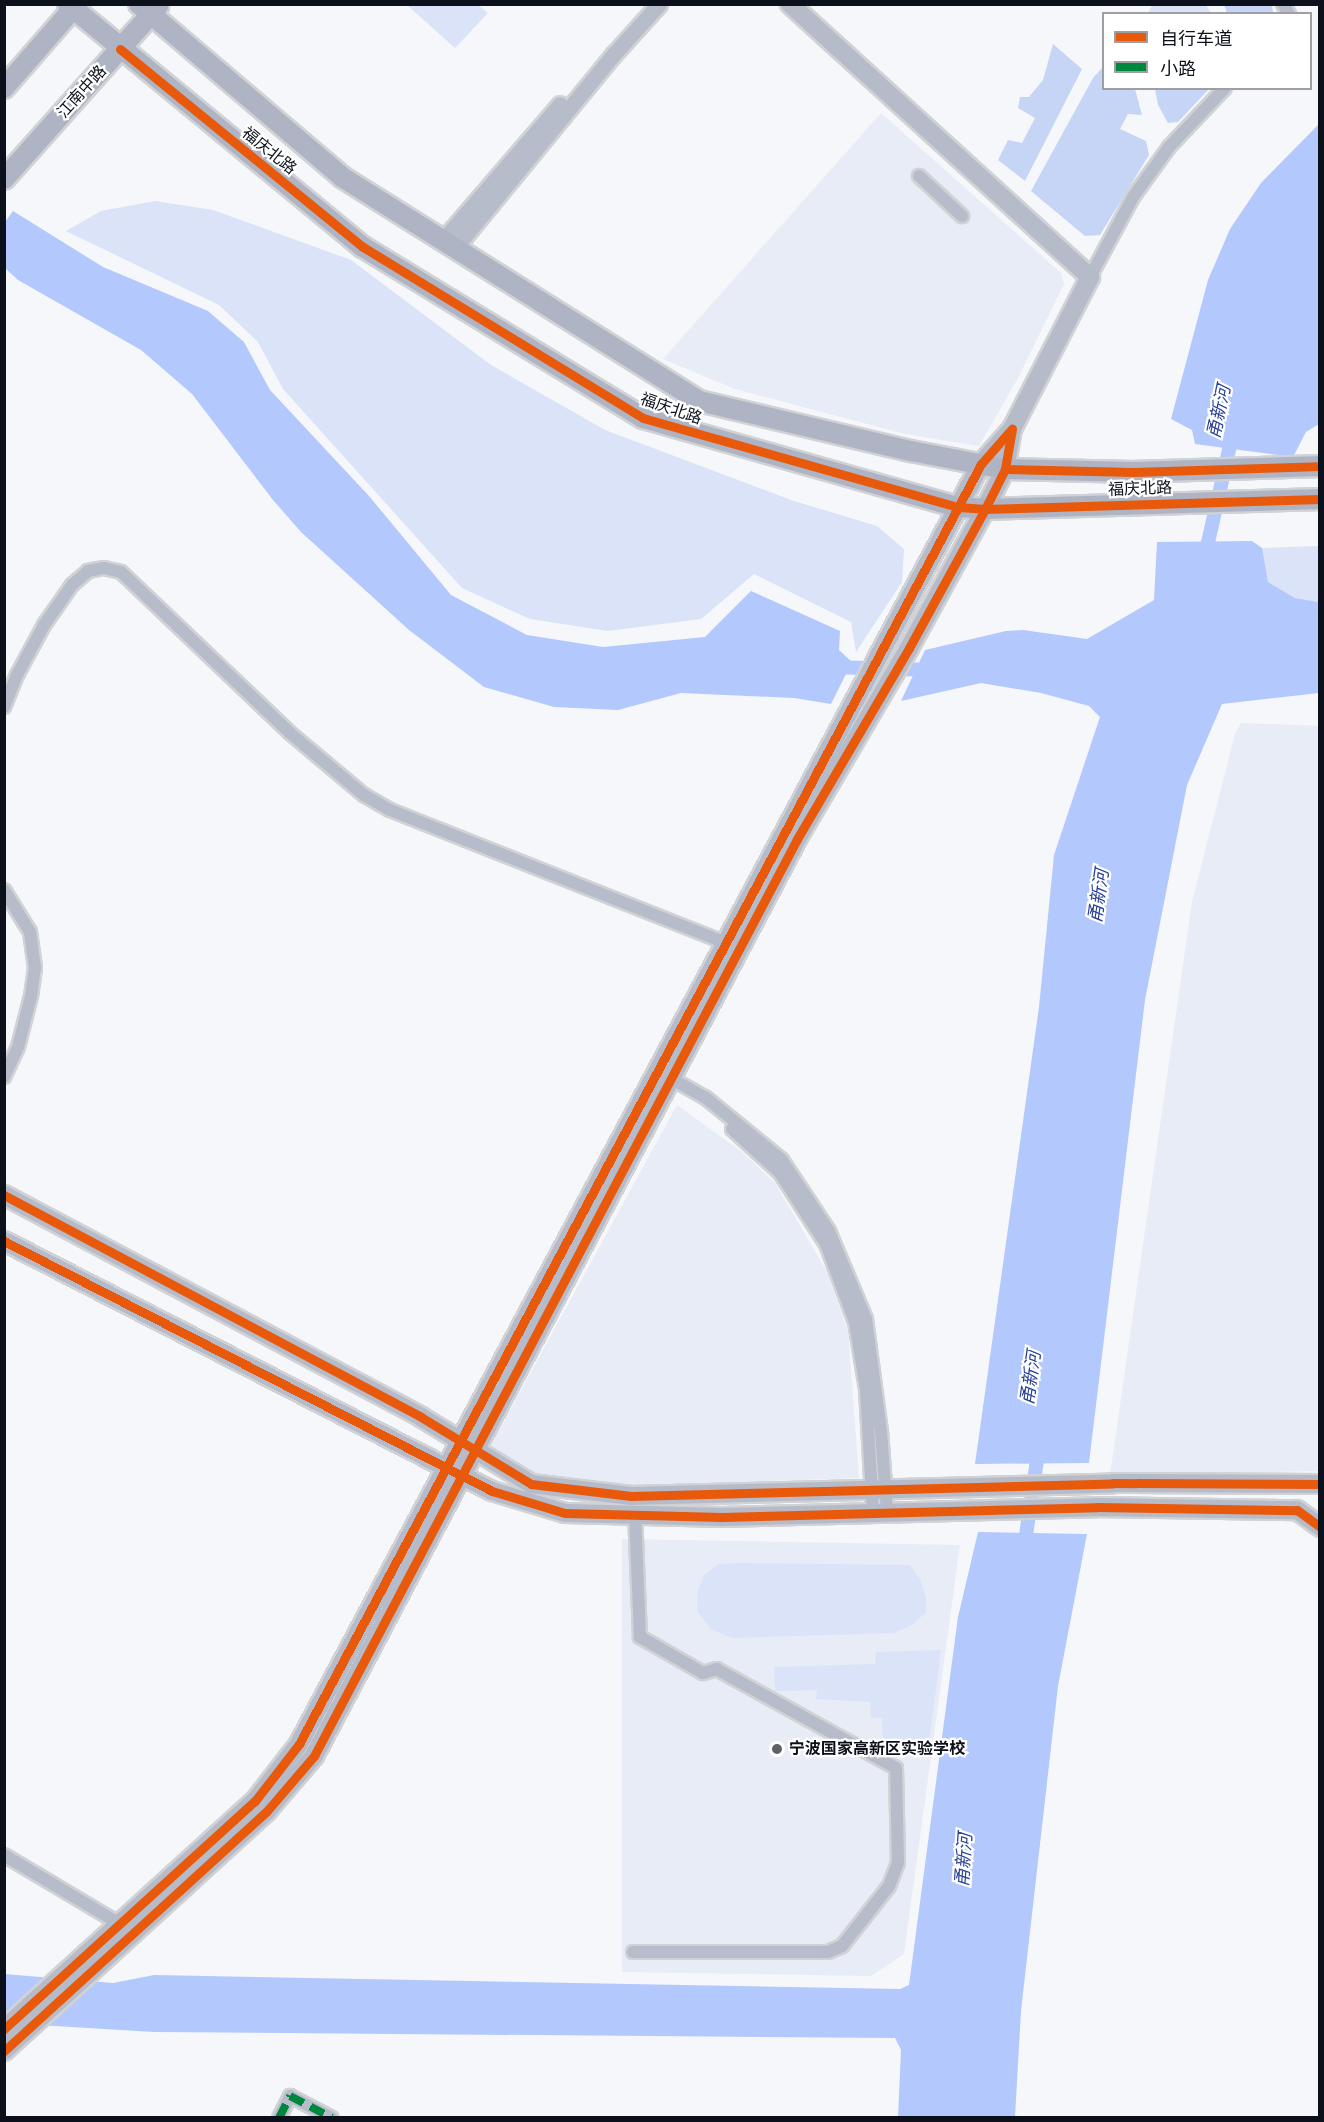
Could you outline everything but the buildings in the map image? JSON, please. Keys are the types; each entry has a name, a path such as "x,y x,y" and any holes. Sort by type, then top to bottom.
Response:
{"main road":[{"path":"4,2051 255,1801 299,1744 455,1471 732,948 858,695 981,465 1012,429 1090,277 790,4"},
{"name":"福庆北路","path":"70,5 120,49 363,247 643,418 958,507 986,509 1320,499"},
{"path":"4,88 70,5"},
{"name":"福庆北路","path":"150,8 342,177 699,400 900,448 1005,469 1133,472 1320,466"},
{"name":"江南中路","path":"4,179 120,49 150,8"},
{"path":"732,948 882,695 986,509 1005,469 1012,429"},
{"path":"4,1195 421,1417 531,1484 631,1496 1101,1483 1320,1484"},
{"path":"4,1241 492,1491 565,1513 722,1517 1097,1507 1297,1510 1320,1527"},
{"path":"4,2029 127,1928"}],"street":[{"path":"449,244 647,4"},
{"path":"449,244 659,4"},
{"path":"1090,277 1133,197 1169,147 1223,90"},
{"path":"919,176 962,216"},
{"path":"4,707 17,675 44,626 72,585 88,571 104,568 121,572 290,733 364,795 390,810 732,948"},
{"path":"4,890 30,932 35,968 31,996 18,1047 4,1077"},
{"path":"663,1078 714,1112 780,1173 825,1244 855,1322 866,1389 880,1513"},
{"path":"633,1952 828,1952 842,1946 889,1886 898,1863 896,1768 717,1670 703,1673 640,1637 635,1515"},
{"path":"4,1855 127,1928"},
{"path":"279,2118 290,2096 332,2118"}],"shaded area":[{"path":"407,5 478,5 488,13 455,48"},
{"path":"1152,5 1206,5 1210,12 1148,12"},
{"path":"1224,5 1272,5 1273,12 1227,12"},
{"path":"1053,44 1082,69 1025,181 998,160 1008,140 1022,143 1035,118 1018,108 1020,97 1029,97 1043,80"},
{"path":"1102,68 1102,90 1135,90 1142,115 1128,114 1120,129 1146,141 1149,155 1100,235 1085,236 1031,191 1093,78"},
{"path":"1155,90 1208,90 1178,122 1168,123 1158,105"},
{"path":"881,113 1061,273 1064,284 1018,378 979,446 905,434 735,389 663,359"},
{"path":"155,201 213,210 351,260 491,365 605,430 794,501 877,526 904,549 902,582 856,652 851,622 754,574 701,619 608,631 530,619 462,588 283,389 258,342 219,305 66,231 101,211"},
{"path":"1319,546 1319,602 1295,598 1268,582 1263,567 1262,548"},
{"path":"1241,723 1319,726 1319,1471 1110,1475 1192,902 1235,734"},
{"path":"677,1105 742,1152 775,1183 827,1272 848,1331 859,1478 622,1486 535,1474 490,1447"},
{"name":"宁波国家高新区实验学校","path":"622,1539 960,1545 904,1954 871,1976 622,1972"},
{"path":"719,1564 910,1565 921,1581 926,1598 926,1612 912,1625 894,1633 732,1638 711,1629 697,1611 698,1591 704,1575"},
{"path":"941,1650 929,1744 883,1745 882,1718 871,1718 870,1702 816,1699 817,1690 775,1691 774,1667 875,1664 876,1652"}],"water":[{"path":"1319,124 1319,424 1306,432 1293,457 1195,444 1192,430 1171,419 1208,280 1230,229 1261,183"},
{"path":"13,211 103,267 208,311 244,342 270,390 369,496 451,595 527,635 603,647 705,637 751,591 840,631 839,650 852,662 831,704 794,698 681,693 618,710 554,707 484,687 409,630 301,532 273,500 192,394 141,350 18,280 5,268 5,222"},
{"path":"1252,541 1262,548 1268,582 1295,598 1319,602 1319,693 1222,704 1187,785 1145,1000 1089,1463 975,1464 1039,1007 1054,855 1100,717 1089,706 1041,693 981,683 901,701 925,650 1006,631 1023,630 1087,639 1154,600 1157,542"},
{"path":"978,1532 1087,1534 1058,1686 1021,2011 1015,2117 898,2117 901,2050 895,2038 154,2032 5,2023 4,1974 113,1983 154,1975 900,1989 909,1985 958,1617"}],"waterway":[{"name":"甬新河","path":"1204,560 1233,432"},
{"path":"831,667 935,670"},
{"name":"甬新河","path":"1024,1549 1039,1446"}],"marked path":[{"path":"279,2118 290,2096 332,2118"}],"cycle path":[{"path":"120,49 363,247 643,418 958,507 985,509 1320,499"},
{"path":"4,2051 266,1812 314,1756 797,839 909,648 985,509 1005,469 1012,429"},
{"path":"4,2029 255,1801 299,1744 981,464 1010,431"},
{"path":"1005,469 1133,472 1320,466"},
{"path":"4,1195 421,1417 531,1484 631,1496 1113,1483 1320,1484"},
{"path":"4,1241 492,1491 565,1513 722,1517 1097,1507 1297,1510 1320,1527"}],"place":[{"name":"宁波国家高新区实验学校","path":"777,1749"}]}
